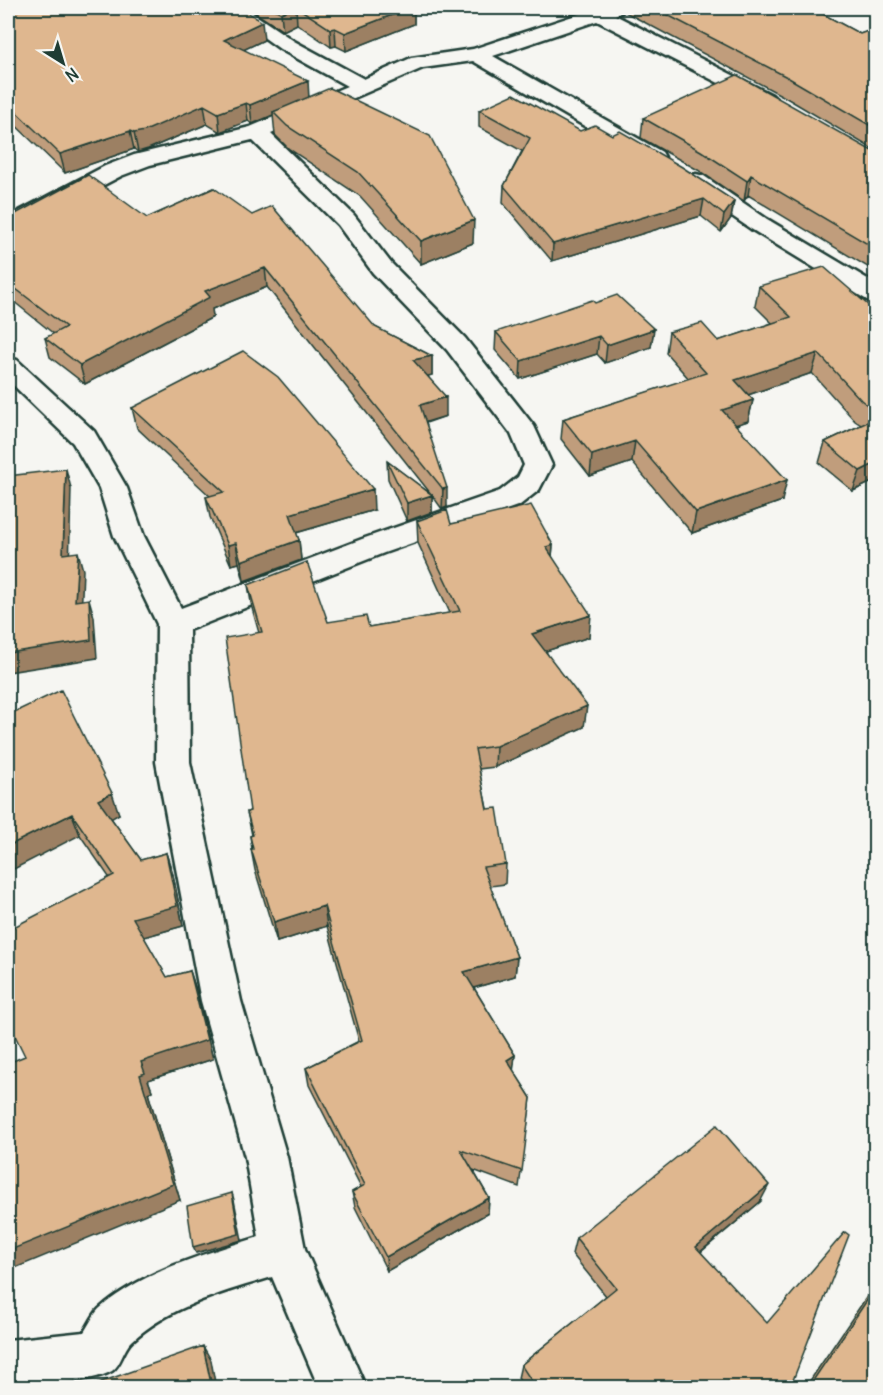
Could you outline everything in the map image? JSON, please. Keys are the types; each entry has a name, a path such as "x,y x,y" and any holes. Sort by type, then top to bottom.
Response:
{"street":[{"path":"233,8 287,45 364,87"},
{"path":"8,226 103,176 142,160 257,132 418,62 476,55 600,10 783,109"},
{"path":"476,55 675,168 759,224 876,295"},
{"path":"173,624 373,546 510,498 530,483 538,465 524,432 456,344 382,268 346,220 257,132"},
{"path":"8,366 84,437 113,488 129,536 173,624 173,762 221,1001 266,1157 283,1251 343,1388"},
{"path":"8,1363 97,1354 114,1326 147,1303 200,1277 283,1251"}],"building":[{"path":"29,8 241,8 262,22 224,40 308,81 250,105 246,103 218,113 204,105 145,131 134,133 130,131 60,154 8,104 8,13"},
{"path":"273,8 292,8 281,13"},
{"path":"298,8 410,8 345,33 335,28 330,29"},
{"path":"654,8 812,8 860,34 876,28 876,129 787,77"},
{"path":"737,75 876,152 876,249 751,175 747,181 701,151 643,118"},
{"path":"330,88 430,136 474,220 421,241 358,172 287,126 273,112"},
{"path":"514,94 580,131 595,125 612,135 620,131 734,201 724,215 704,199 553,244 504,186 530,138 479,110"},
{"path":"88,175 147,218 214,188 252,215 272,206 375,327 432,356 413,360 446,397 420,405 447,488 443,489 265,268 205,291 210,297 80,365 45,338 66,327 8,283 8,218"},
{"path":"824,267 876,312 876,412 861,400 818,353 735,380 753,400 722,410 787,480 696,512 635,441 592,455 563,419 706,373 669,332 702,323 718,341 791,317 759,286"},
{"path":"617,295 654,329 607,345 599,336 521,361 496,332 592,300 595,303"},
{"path":"243,351 278,377 373,489 290,514 299,540 241,561 236,543 228,545 206,497 224,492 132,408"},
{"path":"876,418 876,463 860,471 825,442"},
{"path":"387,461 432,495 407,503"},
{"path":"66,469 63,554 78,552 75,601 89,599 91,640 8,653 8,476"},
{"path":"531,505 553,545 546,547 591,615 532,634 587,706 496,746 475,749 487,809 497,808 506,864 483,867 517,957 464,972 515,1055 507,1060 531,1098 522,1171 461,1150 489,1198 386,1257 352,1192 365,1185 306,1068 362,1040 324,906 274,922 251,849 253,849 250,836 253,835 247,812 250,811 225,638 262,632 248,585 307,562 328,622 366,616 369,627 460,611 417,521 447,510 451,524"},
{"path":"61,690 112,793 98,800 141,860 166,853 177,906 133,918 167,977 190,971 207,1040 141,1062 145,1073 140,1075 173,1184 8,1251 8,1063 25,1056 8,1021 8,930 114,875 72,814 8,846 8,715"},
{"path":"717,1125 769,1185 696,1247 767,1323 845,1232 849,1235 790,1388 536,1388 521,1365 616,1288 576,1238"},
{"path":"232,1193 239,1234 193,1247 187,1206"},
{"path":"876,1287 876,1388 808,1388"},
{"path":"203,1346 212,1388 84,1388"}]}
